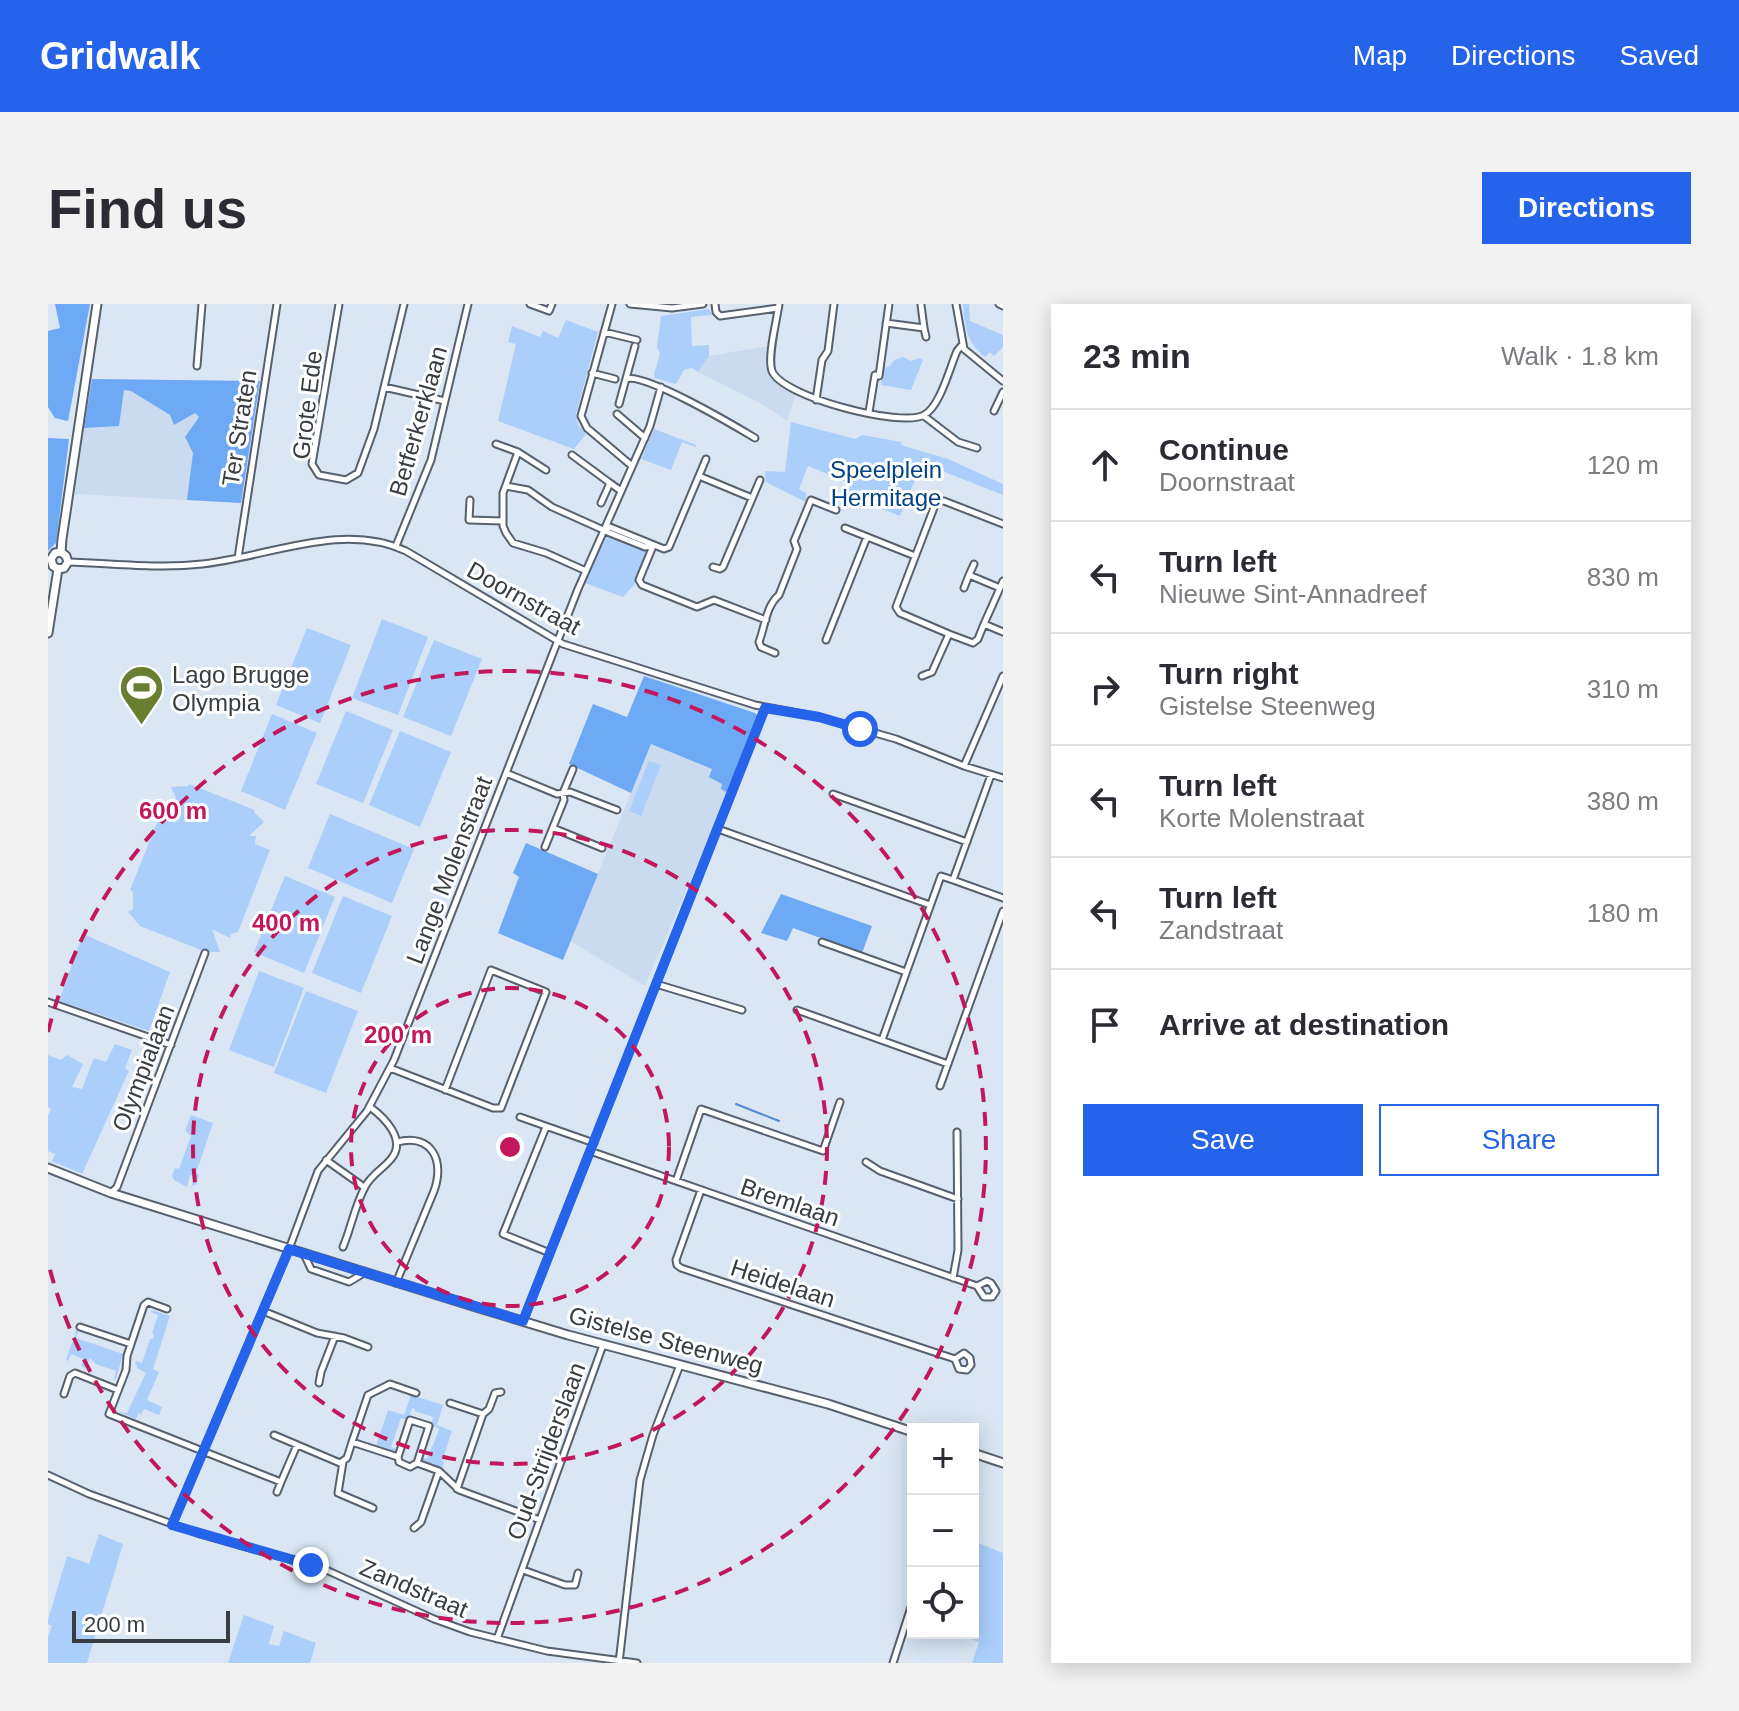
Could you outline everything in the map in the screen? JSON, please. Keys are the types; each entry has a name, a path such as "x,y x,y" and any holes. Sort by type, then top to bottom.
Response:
{"main road":[{"path":"61,552 97,304"},
{"path":"58,569 50,560 54,554 61,552"},
{"path":"58,569 64,568 68,562 61,552"},
{"path":"48,633 58,569"},
{"name":"Gistelse Steenweg","path":"48,1168 111,1193 396,1283 603,1345 828,1404 907,1430"},
{"path":"979,1455 1003,1463"}],"street":[{"path":"197,366 202,304"},
{"name":"Ter Straten","path":"238,558 277,304"},
{"name":"Grote Ede","path":"339,304 312,464 317,474 344,480 357,474 374,429 404,304"},
{"name":"Betferkerklaan","path":"396,546 427,470 468,304"},
{"path":"530,304 549,311 552,304"},
{"path":"612,304 582,411 583,422 632,466"},
{"path":"630,304 703,304"},
{"path":"715,304 720,316 778,306 771,360 772,372 779,380 816,400 910,419 924,416 936,403 962,345"},
{"path":"816,400 822,360 828,351 834,304"},
{"path":"869,412 875,375 879,376 889,304"},
{"path":"956,304 962,345 1003,381"},
{"path":"921,305 926,337"},
{"path":"886,323 924,328"},
{"path":"604,332 636,343 619,404"},
{"path":"592,373 615,379"},
{"path":"626,379 633,377 661,387 755,438"},
{"path":"384,387 445,401"},
{"name":"Lange Molenstraat","path":"172,1525 289,1249 318,1171 370,1107 390,1068 586,571 645,438 661,387"},
{"path":"994,411 1003,392"},
{"path":"617,414 645,438"},
{"path":"924,416 958,442 977,448"},
{"path":"496,444 536,461 546,470"},
{"path":"518,452 502,500 506,533 513,543 554,556 586,571"},
{"path":"572,455 621,491"},
{"path":"506,486 528,490 552,507 604,530 610,527 664,549 669,547 706,459"},
{"path":"699,476 752,498"},
{"path":"713,567 723,567 760,480"},
{"path":"601,503 610,483"},
{"path":"470,500 469,520 503,521"},
{"path":"775,653 761,647 759,642 770,608 779,595 797,549 794,541 811,500 836,510"},
{"path":"1003,524 939,501 896,609 973,643 978,639 1003,581"},
{"path":"845,528 915,556"},
{"path":"826,640 867,537"},
{"name":"Doornstraat","path":"68,562 180,566 350,539 396,546 558,642 765,708 819,717 896,739 1003,778"},
{"path":"653,546 639,580 642,585 697,607 714,600 767,621"},
{"path":"964,588 974,564"},
{"path":"969,575 1000,588"},
{"path":"984,624 1003,632"},
{"path":"922,676 932,672 949,634"},
{"path":"964,766 1003,676"},
{"path":"523,1321 765,708"},
{"path":"545,847 573,769"},
{"path":"506,773 557,794 570,792 617,810"},
{"path":"953,880 991,775"},
{"path":"833,794 967,842"},
{"path":"553,828 602,848"},
{"path":"718,829 930,905"},
{"path":"882,1040 941,876 1003,898"},
{"path":"940,1086 1003,911"},
{"path":"822,942 906,972"},
{"name":"Olympialaan","path":"111,1193 117,1187 205,953"},
{"path":"390,1068 445,1090 493,1108 501,1108 546,992 491,970 445,1090"},
{"path":"656,984 742,1010"},
{"path":"48,1002 171,1045"},
{"path":"797,1010 948,1064"},
{"path":"676,1181 701,1109 823,1151 840,1102"},
{"path":"343,1247 364,1188 392,1158 397,1142 385,1120 370,1107"},
{"path":"520,1117 594,1143"},
{"path":"546,1127 503,1234 550,1253"},
{"path":"953,1278 958,1250 957,1132"},
{"path":"396,1283 438,1175 434,1156 425,1143 412,1139 397,1142"},
{"name":"Bremlaan","path":"590,1151 977,1286"},
{"path":"326,1160 364,1188"},
{"path":"866,1162 880,1171 958,1199"},
{"name":"Heidelaan","path":"701,1190 676,1260 681,1268 955,1359"},
{"name":"Gistelse Steenweg","path":"304,1254 311,1269 349,1282 364,1273"},
{"path":"167,1309 146,1303 109,1414 281,1482"},
{"path":"263,1311 317,1333 368,1347"},
{"path":"80,1327 131,1344"},
{"path":"319,1383 335,1336"},
{"name":"Oud-Strijderslaan","path":"497,1639 603,1345"},
{"path":"619,1661 640,1480 653,1435 680,1365"},
{"path":"64,1394 70,1376 75,1373 118,1390"},
{"path":"373,1508 338,1493 343,1462 368,1395 390,1384 416,1393"},
{"path":"457,1489 483,1414 489,1409 495,1393 501,1392"},
{"path":"450,1403 483,1414"},
{"path":"410,1420 429,1426 417,1463 410,1467 399,1462 398,1457 410,1420"},
{"path":"274,1435 343,1462"},
{"path":"352,1442 398,1457"},
{"path":"277,1492 297,1445"},
{"path":"417,1463 439,1471 457,1489 540,1520"},
{"path":"414,1528 421,1522 439,1471"},
{"name":"Zandstraat","path":"48,1475 172,1525 311,1565 434,1619 547,1651 637,1663"},
{"name":"Oud-Strijderslaan","path":"523,1570 565,1585 575,1585 578,1573"},
{"path":"893,1663 907,1620"}],"shaded area":[{"path":"55,304 90,304 68,421 55,418 48,407 48,331 60,328"},
{"path":"769,346 766,366 773,380 796,394 787,421 760,403 698,372 709,356"},
{"path":"92,379 260,381 241,503 74,494"},
{"path":"92,379 260,381 241,503 187,500 193,453 185,437 199,417 195,413 174,425 170,415 131,391 124,390 119,426 84,428"},
{"path":"48,438 69,439 56,543 48,551"},
{"path":"644,676 758,716 728,793 721,789 722,784 709,777 712,769 651,744 631,793 569,764 593,704 627,717"},
{"path":"651,744 713,769 722,784 721,789 728,793 645,986 570,941"},
{"path":"526,843 598,874 563,960 498,933 519,877 513,873"},
{"path":"781,894 872,926 862,953 793,928 787,941 761,933"}],"green space":[{"path":"963,304 969,304 970,321 1003,335 1003,347 994,356 990,352 985,357 970,339"},
{"path":"709,309 712,315 691,317 692,346 709,345 709,356 698,372 692,368 684,370 676,384 655,378 660,354 657,347 661,316"},
{"path":"566,320 598,332 576,414 578,425 586,434 574,449 498,421 516,344 508,342 512,326 540,337 543,331 558,338"},
{"path":"903,357 911,361 923,360 911,390 881,385 883,369"},
{"name":"Speelplein Hermitage","path":"791,422 855,439 862,435 901,442 901,445 948,459 1003,484 1003,495 922,463 900,516 847,495 851,484 808,466 799,489 806,493 806,502 766,482 765,471 785,472"},
{"path":"654,429 696,447 682,442 671,470 641,459"},
{"path":"607,535 647,552 634,585 623,597 585,583"},
{"path":"382,619 428,637 398,715 352,698"},
{"path":"307,628 351,645 320,723 276,705"},
{"path":"434,640 482,659 451,736 403,717"},
{"path":"346,711 393,730 363,803 316,784"},
{"path":"272,714 317,733 285,810 241,791"},
{"path":"400,731 451,752 420,827 369,805"},
{"path":"649,761 661,765 641,816 629,811"},
{"path":"189,784 255,810 264,822 249,836 256,836 255,844 270,850 238,932 231,934 230,938 212,929 220,952 206,952 140,926 128,912 133,909 133,892 130,890 163,808 166,809 176,798 171,787"},
{"path":"330,814 414,849 392,903 308,868"},
{"path":"285,876 335,897 304,973 254,952"},
{"path":"343,896 392,916 361,993 312,973"},
{"path":"83,934 170,972 149,1031 59,1001"},
{"path":"259,971 304,988 274,1067 229,1050"},
{"path":"306,991 358,1011 326,1093 274,1073"},
{"path":"115,1044 132,1050 125,1068 129,1071 82,1174 52,1161 55,1154 48,1151 48,1116 51,1109 48,1107 48,1055 61,1060 67,1055 83,1064 72,1087 82,1089 94,1058 106,1062"},
{"path":"191,1115 213,1123 196,1173 199,1175 196,1185 191,1190 194,1176 190,1175 187,1187 174,1180 172,1175 175,1168 179,1169 191,1136 185,1131"},
{"path":"152,1310 170,1316 153,1369 159,1372 147,1400 162,1407 159,1415 144,1409 136,1419 119,1412 127,1413 146,1373 135,1364 136,1361 142,1363 150,1339 153,1339 158,1315"},
{"path":"76,1330 76,1338 123,1354 116,1379 116,1371 96,1364 90,1358 85,1368 81,1366 83,1359 71,1354 66,1360"},
{"path":"411,1395 443,1405 437,1425 452,1431 442,1468 420,1460 421,1457 427,1459 439,1430 431,1427 433,1417 412,1408 408,1420 401,1418 391,1447 398,1450 397,1453 376,1446 388,1410 404,1415"},
{"path":"99,1534 123,1544 87,1663 48,1663 48,1637 52,1626 48,1620 67,1556 89,1564"},
{"path":"979,1543 1003,1553 1003,1663 972,1663 979,1642 970,1639 979,1639"},
{"path":"244,1615 274,1626 269,1644 279,1646 284,1631 316,1643 310,1663 228,1663"}],"waterway":[{"path":"736,1104 779,1121"}],"place":[{"name":"Lago Brugge Olympia","path":"141,727"}],"route":[{"path":"311,1565 172,1525 289,1249 523,1321 765,708 819,717 860,729"}]}
